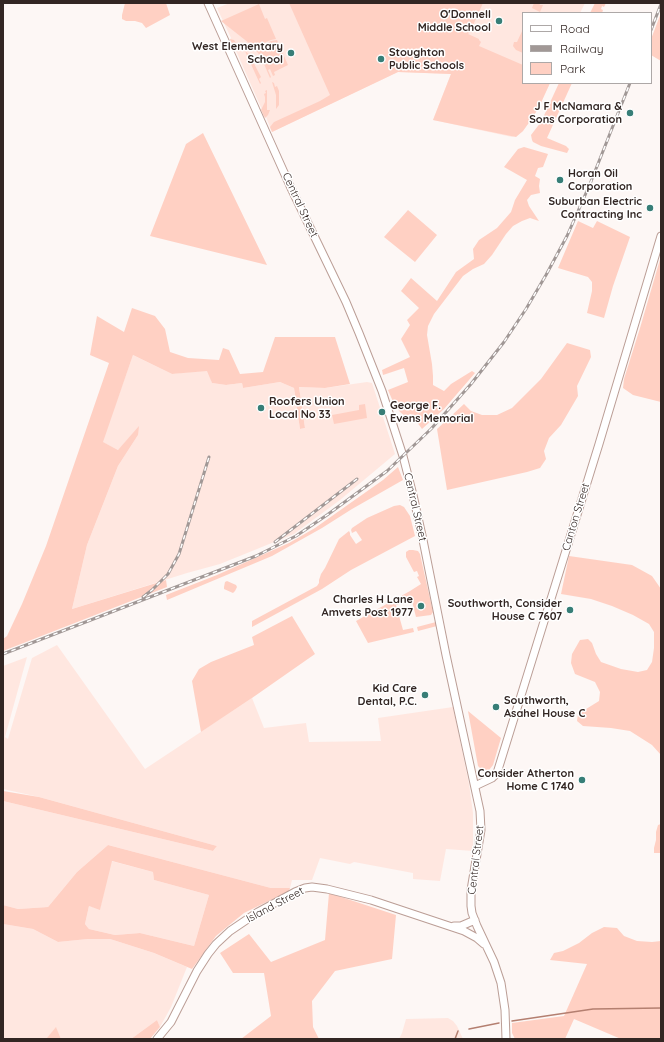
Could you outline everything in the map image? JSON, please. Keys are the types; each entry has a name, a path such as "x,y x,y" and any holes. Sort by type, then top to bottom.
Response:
{"main road":[{"name":"Central Street","path":"208,3 291,188 346,302 362,339 382,391 403,456 413,495 475,786 481,821 480,838 471,895 472,913 494,962 502,989 506,1015 506,1039"},
{"name":"Canton Street","path":"475,786 495,775 504,750 599,444 661,236"},
{"name":"Island Street","path":"157,1039 171,1022 197,971 216,944 230,931 258,912 305,888 312,887 338,891 371,900 464,931 477,938 488,948"},
{"name":"Island Street","path":"448,926 461,926 476,923"},
{"path":"464,931 476,923"}],"shaded area":[{"name":"Stoughton Public Schools","path":"230,3 585,3 580,12 522,12 522,84 550,84 539,107 527,125 522,132 512,137 433,120 451,74 398,72 272,132 266,117 262,115 263,112 233,44 230,44 229,41 231,38 217,8"},
{"path":"133,355 172,374 208,370 212,383 226,385 242,383 243,388 280,382 294,388 300,429 305,428 299,387 325,388 367,382 372,383 395,454 340,500 294,534 220,564 72,609 87,545 118,466 138,435 118,450 102,442"},
{"path":"57,645 145,769 252,698 264,728 306,723 309,742 381,741 378,718 453,707 469,784 473,813 473,851 446,849 440,881 413,879 413,873 354,862 350,864 320,858 312,880 292,880 290,888 271,888 108,845 77,872 48,907 18,909 3,905 3,801 213,851 217,846 39,797 3,789 3,666 27,657 5,737 8,739 32,658"},
{"path":"111,861 153,872 154,880 209,895 194,946 140,933 115,935 89,929 85,924 89,906 100,909"},
{"path":"3,924 33,929 58,942 88,939 110,939 154,953 187,967 171,1007 160,1027 157,1020 131,1039 61,1039 56,1028 46,1039 3,1039"},
{"path":"448,1018 457,1026 463,1039 399,1039 406,1019"}],"green space":[{"path":"125,3 166,3 170,15 146,28 142,23 122,19"},
{"name":"Stoughton Public Schools","path":"289,3 483,3 468,34 479,39 481,42 479,46 522,65 522,84 550,84 533,117 523,131 516,137 433,120 451,74 398,72 272,132 270,127 274,122 330,95"},
{"path":"534,3 543,5 540,12 532,8"},
{"path":"595,3 606,3 604,7 602,6 602,12 590,12"},
{"path":"259,4 276,39 254,47 221,21"},
{"path":"661,13 661,61 652,56 652,36"},
{"path":"522,31 522,53 516,50 513,46 514,42 517,42"},
{"path":"230,39 234,40 245,50 250,56 261,77 259,79 260,84 245,51 233,46"},
{"path":"277,40 288,65 274,72 275,75 273,76 270,69 268,70 271,77 270,78 261,57 255,49 271,41"},
{"path":"272,82 274,83 275,87 277,86 279,91 279,105 276,109 276,95"},
{"path":"559,84 572,84 547,138 566,146 569,149 567,153 541,146 533,142 531,135 541,122"},
{"path":"267,90 267,110 270,110 265,118 261,110 265,102 264,94"},
{"path":"203,133 267,265 150,236 186,144"},
{"path":"524,147 548,154 543,167 538,168 535,176 540,179 540,193 531,195 527,200 529,206 539,221 530,218 513,226 484,264 463,276 434,314 428,326 427,335 432,364 433,385 444,391 451,384 472,371 475,373 444,409 422,429 411,414 405,416 400,412 394,404 388,390 408,382 404,368 383,375 382,370 410,357 401,339 410,325 407,320 419,308 401,291 411,278 437,301 456,272 474,259 473,249 479,240 497,228 511,212 515,200 527,180 504,167 518,149"},
{"path":"408,210 437,235 415,262 384,237"},
{"path":"578,221 593,228 597,221 630,237 613,286 604,318 587,313 592,291 592,282 588,277 558,268"},
{"path":"661,256 661,402 633,395 623,388 624,379"},
{"path":"132,308 155,316 165,329 170,352 188,358 219,360 223,348 229,350 240,374 263,372 275,337 335,337 350,384 325,388 299,387 305,428 300,429 294,388 280,382 243,388 242,383 226,385 212,383 207,371 172,374 133,355 103,442 118,450 139,426 138,435 118,466 87,545 72,609 166,580 167,587 3,651 3,639 7,636 22,604 46,546 109,363 90,355 97,316 124,332"},
{"path":"567,343 590,350 591,357 577,386 578,396 561,425 549,438 544,451 546,459 540,468 447,490 437,429 464,404 471,411 482,415 497,415 512,408 541,379"},
{"path":"365,404 367,418 334,424 332,415 359,410 359,405"},
{"path":"398,467 403,480 322,528 272,556 167,600 166,595 217,575 289,543 315,528 383,480"},
{"path":"400,505 404,507 410,516 415,536 351,570 322,589 252,627 252,621 317,586 321,574 339,539 349,531 356,544 362,540 356,531 352,533 352,528 367,518 394,506"},
{"path":"409,550 418,551 420,554 433,612 431,615 416,617 412,601 396,605 403,630 413,628 414,632 368,643 356,621 421,584 417,577 419,576 417,571 414,572 406,557 406,552"},
{"path":"569,556 632,565 652,576 661,589 661,755 652,745 630,731 583,726 577,721 578,714 599,701 600,692 595,682 575,674 571,663 572,654 580,640 588,639 592,643 601,662 621,669 638,672 647,670 652,662 654,632 649,624 612,606 591,599 561,594"},
{"path":"227,581 236,585 237,587 233,593 224,589 225,582"},
{"path":"292,616 315,654 201,732 192,681 199,669 211,662 254,645 252,637"},
{"path":"436,622 437,626 418,631 417,627"},
{"path":"468,711 501,738 493,765 489,770 481,769 478,766"},
{"path":"3,791 39,797 217,846 213,851 3,801"},
{"path":"661,824 661,853 654,853 656,832 658,825"},
{"path":"108,845 271,888 290,888 289,891 244,913 216,936 192,969 154,953 110,939 88,939 58,942 33,929 3,924 3,905 18,909 48,907 77,872","holes":["112,861 153,872 154,880 209,895 194,946 140,933 115,935 89,929 85,924 89,906 100,910"]},
{"path":"329,893 396,915 392,959 335,971 312,1001 313,1027 319,1039 241,1039 271,1016 264,973 233,973 220,953 249,934 271,962 325,940"},
{"path":"604,927 617,928 624,936 637,941 661,941 661,1039 621,1039 574,1019 565,1039 515,1039 512,1033 512,1023 564,1016 587,964 550,960 554,953 563,951 579,943 592,933"},
{"path":"157,1020 160,1027 150,1039 131,1039"},
{"path":"56,1027 61,1039 46,1039"}],"waterway":[{"path":"512,1021 593,1009 661,1008"},
{"path":"469,1029 499,1023"},
{"path":"455,1039 458,1031"}],"railway":[{"path":"652,27 661,4"},
{"path":"3,654 256,556 296,536 387,471 431,429 471,384 504,342 526,309 567,236 590,184 630,84"},
{"path":"143,597 168,574 179,554 209,457"},
{"path":"275,542 357,479"}],"place":[{"name":"O'Donnell Middle School","path":"499,21"},
{"name":"West Elementary School","path":"291,53"},
{"name":"Stoughton Public Schools","path":"381,59"},
{"name":"J F McNamara & Sons Corporation","path":"630,113"},
{"name":"Horan Oil Corporation","path":"560,180"},
{"name":"Suburban Electric Contracting Inc","path":"650,208"},
{"name":"Roofers Union Local No 33","path":"261,408"},
{"name":"George F. Evens Memorial","path":"382,412"},
{"name":"Charles H Lane Amvets Post 1977","path":"421,606"},
{"name":"Southworth, Consider House C 7607","path":"570,610"},
{"name":"Kid Care Dental, P.C.","path":"425,695"},
{"name":"Southworth, Asahel House C","path":"496,707"},
{"name":"Consider Atherton Home C 1740","path":"582,780"}]}
